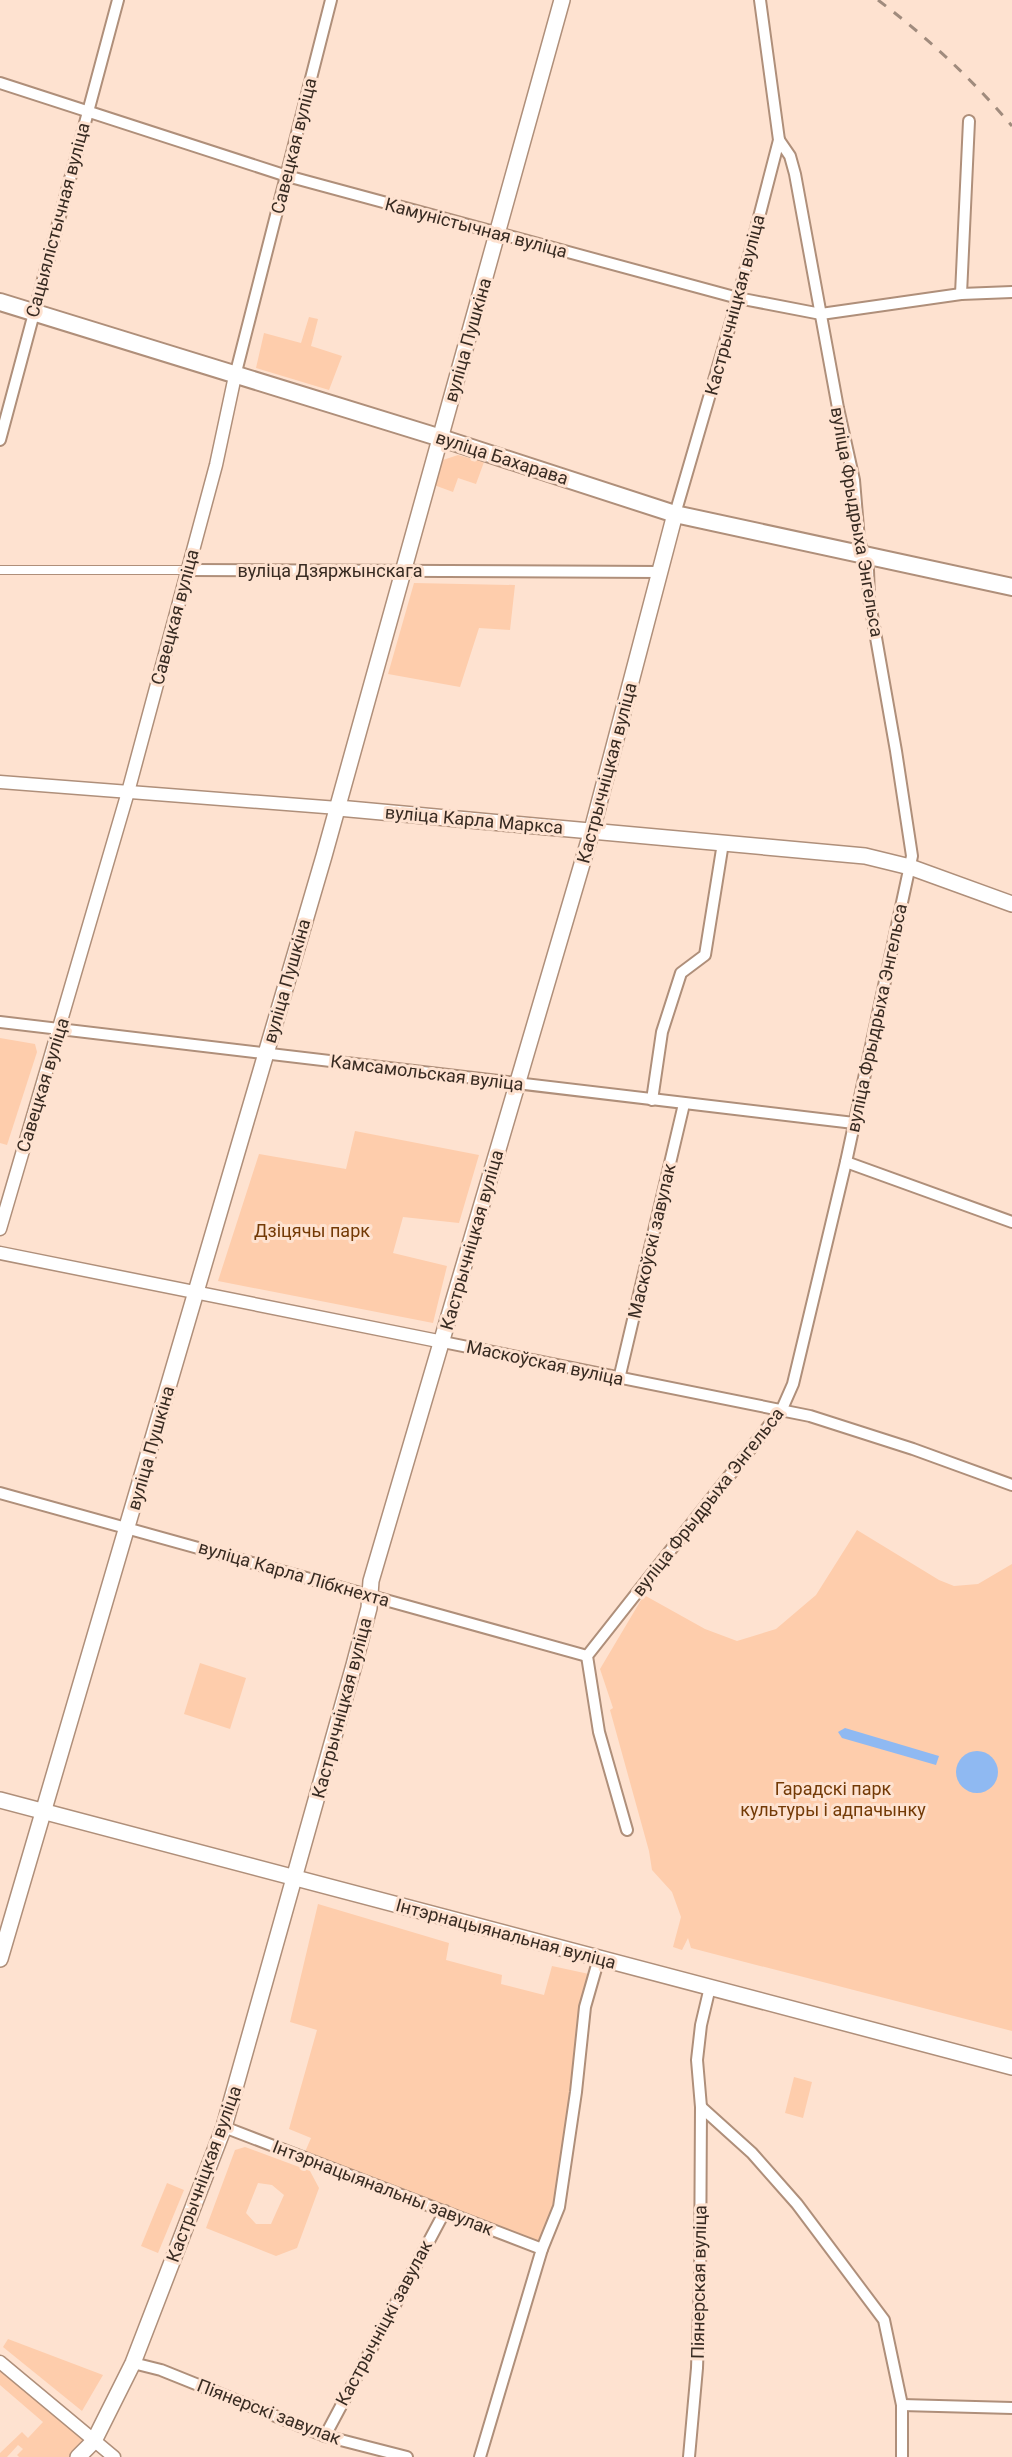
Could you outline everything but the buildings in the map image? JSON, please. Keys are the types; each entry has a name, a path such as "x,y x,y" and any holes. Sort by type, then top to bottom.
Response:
{"main road":[{"name":"вуліца Пушкіна","path":"0,1959 338,808 562,0"},
{"name":"вуліца Бахарава","path":"0,302 441,438 675,514 1012,587"},
{"name":"Кастрычніцкая вуліца","path":"78,2457 94,2441 133,2363 224,2127 369,1608 369,1595 374,1573 592,830 675,514"},
{"name":"вуліца Карла Маркса","path":"338,808 865,856 910,867 1012,904"},
{"name":"Інтэрнацыянальная вуліца","path":"0,1800 1012,2067"}],"street":[{"name":"Сацыялістычная вуліца","path":"0,440 118,0"},
{"name":"Савецкая вуліца","path":"0,1229 128,792 188,570 331,0"},
{"name":"Кастрычніцкая вуліца","path":"675,514 738,298 778,140 760,0"},
{"name":"Камуністычная вуліца","path":"0,83 287,176 738,298 821,314 961,294 1012,292"},
{"path":"961,294 969,121"},
{"name":"вуліца Фрыдрыха Энгельса","path":"587,1656 782,1409 794,1384 846,1162 912,856 869,598 868,570 862,553 854,480 838,408 795,174 790,156 778,140"},
{"name":"вуліца Дзяржынскага","path":"0,570 660,572"},
{"name":"вуліца Карла Маркса","path":"0,782 338,808"},
{"path":"652,1100 662,1032 681,973 705,955 723,843"},
{"name":"Камсамольская вуліца","path":"0,1022 854,1123"},
{"name":"Маскоўскі завулак","path":"619,1379 684,1104"},
{"path":"846,1162 1012,1222"},
{"name":"Маскоўская вуліца","path":"0,1253 619,1379 782,1409 846,1426 1012,1485"},
{"name":"вуліца Карла Лібкнехта","path":"0,1493 587,1656"},
{"path":"587,1656 599,1732 627,1830"},
{"path":"480,2457 542,2249 559,2207 585,2007 599,1958"},
{"name":"Піянерская вуліца","path":"689,2457 698,2368 701,2107 697,2060 701,2025 710,1988"},
{"path":"701,2107 752,2153 797,2204 884,2320 902,2405 902,2457"},
{"path":"701,2132 722,2125"},
{"name":"Інтэрнацыянальны завулак","path":"224,2127 542,2249"},
{"name":"Кастрычніцкі завулак","path":"325,2436 445,2211"},
{"path":"0,2362 114,2457"},
{"name":"Піянерскі завулак","path":"133,2363 161,2370 325,2436 407,2457"},
{"path":"902,2405 1012,2408"}],"green space":[{"path":"309,317 318,319 311,346 342,356 329,390 256,368 264,333 301,343"},
{"path":"458,455 484,462 476,484 458,478 453,492 434,485 443,460"},
{"path":"414,583 515,585 510,630 479,628 460,687 388,674"},
{"path":"0,1038 35,1044 37,1052 7,1145 0,1143"},
{"name":"Дзіцячы парк","path":"355,1131 479,1155 459,1223 403,1217 393,1253 447,1266 433,1323 218,1281 259,1154 346,1169"},
{"name":"Гарадскі парк культуры і адпачынку","path":"857,1530 939,1580 954,1586 978,1584 1012,1564 1012,2031 691,1948 688,1938 682,1950 673,1947 681,1917 672,1892 652,1870 649,1851 610,1710 613,1708 600,1669 644,1595 705,1629 737,1641 776,1629 816,1595"},
{"path":"200,1663 246,1678 230,1729 184,1714"},
{"path":"318,1904 449,1943 446,1960 502,1975 501,1984 544,1995 552,1966 589,1974 579,2018 556,2200 537,2243 305,2152 311,2138 289,2129 317,2030 290,2022"},
{"path":"794,2077 812,2082 803,2118 785,2113"},
{"path":"245,2147 310,2171 319,2188 297,2248 276,2256 206,2228 235,2150","holes":["258,2183 272,2185 284,2195 271,2224 256,2224 246,2213"]},
{"path":"167,2183 184,2190 158,2253 141,2246"},
{"path":"8,2339 103,2375 82,2411 3,2347"},
{"path":"0,2362 94,2441 78,2457 19,2457 17,2455 23,2449 18,2445 7,2457 0,2457 0,2453 22,2432 28,2438 43,2422 0,2385"}],"water":[{"path":"845,1728 939,1756 936,1765 842,1738 838,1732"},
{"path":"977,1751 992,1757 998,1772 992,1787 977,1793 962,1787 956,1772 962,1757"}],"railway":[{"path":"878,0 948,59 1012,126"}]}
